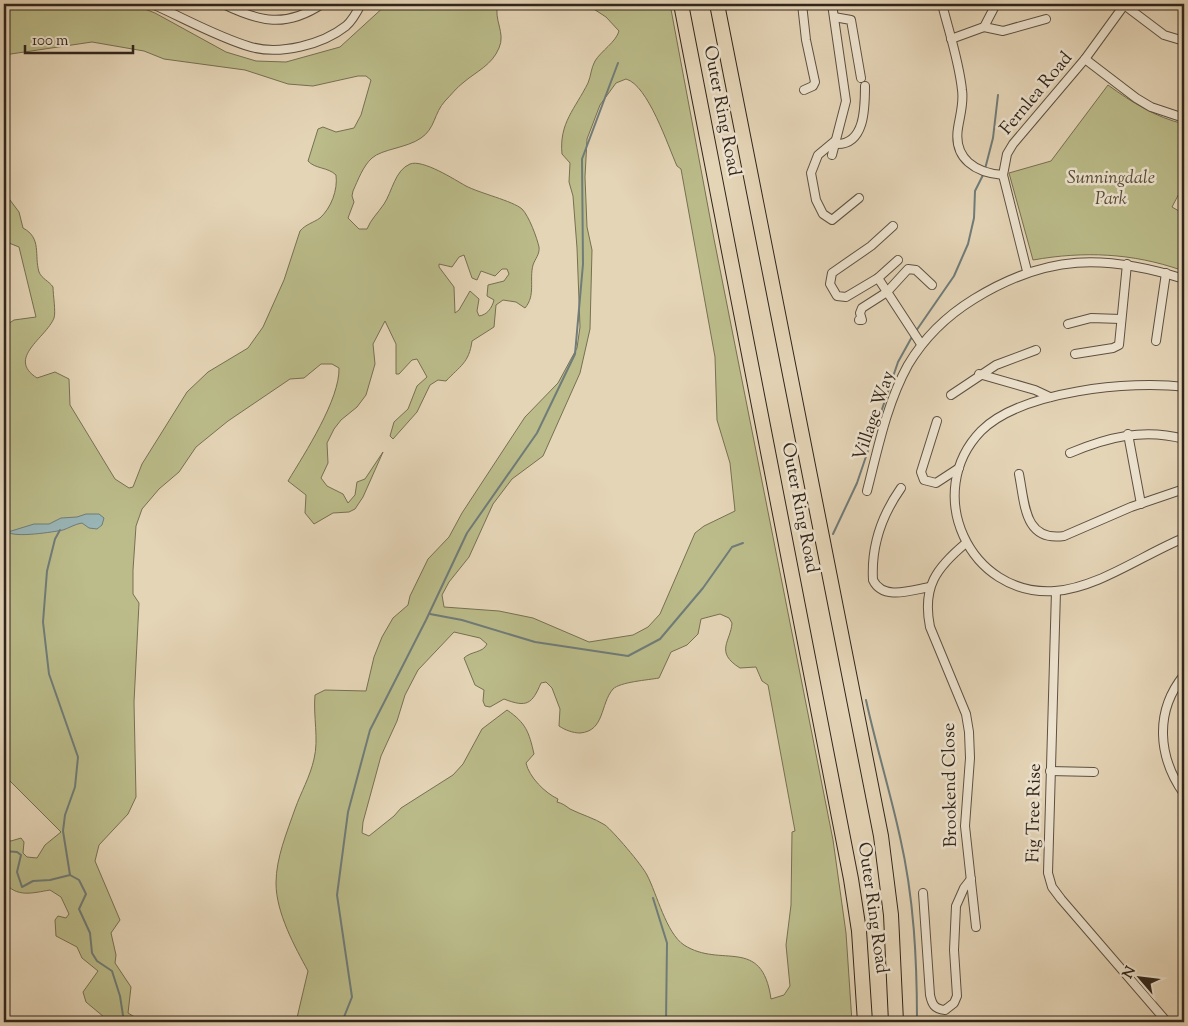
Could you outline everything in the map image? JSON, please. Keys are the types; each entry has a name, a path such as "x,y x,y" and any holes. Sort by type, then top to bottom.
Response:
{"highway":[{"name":"Outer Ring Road","path":"681,4 851,879 859,931 865,1022"},
{"name":"Outer Ring Road","path":"717,4 881,836 892,925 896,1022"}],"street":[{"path":"152,4 228,39 253,48 274,49 298,47 329,38 350,21 361,4"},
{"path":"223,4 253,17 278,21 302,16 322,4"},
{"path":"802,4 806,40 815,82 813,86 804,90"},
{"path":"832,4 846,100 832,156"},
{"path":"942,4 962,93 958,129 960,150 970,165 977,170 1004,176"},
{"path":"984,27 996,4"},
{"path":"1124,4 1164,35 1184,41"},
{"name":"Fernlea Road","path":"1027,271 1004,176 1007,154 1013,144 1085,59 1124,4"},
{"path":"834,17 844,17 851,20 861,78"},
{"path":"951,39 984,27 1003,31 1046,19"},
{"path":"1085,59 1136,98 1151,107 1184,118"},
{"path":"858,198 832,220 823,214 816,200 812,167 818,155 836,142 847,144 857,135 865,108 865,86"},
{"path":"893,226 872,246 836,268 830,278 830,284 837,296 846,297 878,278 898,260"},
{"name":"Village Way","path":"867,490 896,388 922,344 949,317 968,303 997,285 1027,271 1079,262 1127,264 1184,278"},
{"path":"1075,354 1117,347 1120,340 1127,264"},
{"path":"859,320 862,320 860,313 862,308 887,292 908,269 916,270 932,285"},
{"path":"1156,341 1166,273"},
{"path":"878,278 922,344"},
{"path":"1068,324 1091,318 1121,319"},
{"path":"951,395 979,374 1015,357 1036,350"},
{"path":"979,374 1035,390 1050,397"},
{"path":"1184,387 1129,386 1086,390 1050,397 1012,409 993,420 971,443 959,468 954,494 955,509 966,543 985,566 1010,583 1033,590 1056,591 1084,585 1184,538"},
{"path":"937,422 921,472 924,480 936,483 959,468"},
{"path":"1070,453 1101,440 1128,434 1154,433 1184,439"},
{"path":"1128,434 1141,504"},
{"path":"1019,474 1030,523 1036,531 1044,536 1064,536 1141,504 1184,489"},
{"path":"902,488 887,508 881,521 872,568 873,580 876,586 888,592 930,587"},
{"name":"Brookend Close","path":"966,543 943,564 930,587 927,606 930,627 966,714 969,732 970,758 966,826 976,927"},
{"name":"Fig Tree Rise","path":"1056,591 1048,859 1052,887 1076,918 1168,1022"},
{"path":"1184,675 1170,696 1162,728 1165,757 1176,783 1184,794"},
{"path":"1050,771 1094,772"},
{"path":"923,893 930,995 932,1004 936,1008 945,1010 954,1003 956,996 954,959 956,906 964,888 971,879"}],"green space":[{"path":"4,4 137,6 155,13 226,52 256,61 286,62 340,47 387,4 498,4 497,15 501,42 496,54 488,63 461,84 445,101 426,134 409,144 376,155 369,161 353,191 354,202 348,218 359,229 367,229 387,199 401,171 410,164 423,164 472,189 518,206 525,212 539,247 539,252 533,265 530,298 525,308 516,302 503,300 496,305 494,327 472,341 466,359 460,368 446,381 438,380 430,385 417,412 393,439 390,436 394,422 408,409 417,386 427,377 417,359 412,360 399,374 396,374 396,344 385,321 373,344 375,364 366,395 357,407 341,420 334,429 327,443 328,463 321,478 327,486 343,494 348,503 355,495 357,482 365,479 383,452 363,497 355,509 349,512 333,513 314,524 305,513 306,495 288,481 328,410 338,381 339,368 332,364 321,364 304,378 290,379 228,421 196,447 179,472 159,489 142,509 136,526 133,570 133,594 139,603 134,702 136,797 128,814 99,845 95,861 120,920 111,933 116,955 115,963 131,987 128,1013 143,1022 110,1022 86,1002 83,992 98,971 82,958 77,947 56,936 55,920 58,916 66,918 69,914 61,897 50,890 31,893 20,892 9,887 4,882 4,839 11,841 21,838 24,842 23,853 27,857 37,858 45,845 61,832 4,775 4,332 5,326 14,320 36,317 19,247 4,241 4,192 19,212 23,228 33,237 39,272 53,287 54,318 50,326 31,348 25,363 37,378 55,372 69,379 70,405 115,479 129,488 133,487 142,464 187,392 208,372 248,348 263,327 284,280 300,231 324,214 335,193 336,175 308,161 318,129 323,127 336,132 354,128 361,115 371,80 366,76 358,76 313,86 288,84 245,70 164,59 144,51 92,42 4,55","holes":["464,255 472,278 477,280 481,271 495,276 502,269 507,269 509,274 504,281 488,285 487,296 494,300 487,313 479,316 477,311 479,299 470,291 459,310 455,313 454,287 439,267 439,264 452,267 459,257"]},
{"path":"586,4 670,4 714,239 833,840 846,933 852,1022 296,1022 308,971 292,941 279,906 276,874 285,836 314,759 316,744 315,695 325,690 366,691 374,657 382,637 393,618 408,605 410,596 428,559 449,537 462,513 525,417 558,383 577,348 580,327 577,248 573,196 569,182 570,163 562,154 562,143 565,125 588,83 595,61 615,39 619,31 606,17","holes":["626,79 642,92 663,131 677,166 681,169 715,357 717,420 730,463 735,511 704,526 695,533 660,614 648,627 633,635 589,642 533,618 499,611 444,607 442,595 449,582 469,557 493,504 512,479 543,456 580,373 590,329 592,250 587,227 585,177 587,139 600,105 616,83","720,614 729,618 732,623 726,646 728,657 740,668 756,667 762,681 768,685 795,831 792,832 791,905 786,945 790,986 784,995 771,999 766,979 759,967 749,960 698,952 684,945 678,939 667,923 647,875 620,841 605,825 597,820 557,802 558,799 543,789 530,774 526,763 534,754 528,734 519,719 507,710 482,729 463,764 453,775 401,808 369,836 362,833 363,822 381,756 397,721 405,695 418,670 454,632 480,638 487,644 483,649 464,658 475,685 484,690 483,701 485,706 490,707 504,699 518,703 528,702 535,696 541,683 546,682 552,688 560,709 559,726 569,731 580,733 588,731 598,722 613,689 628,683 659,678 671,652 687,645 698,634 701,619"]},
{"name":"Sunningdale Park","path":"1108,85 1144,109 1184,124 1184,184 1172,207 1184,214 1182,225 1184,264 1181,270 1144,260 1108,255 1071,255 1033,260 1009,173 1051,161"}],"water":[{"path":"86,514 99,514 104,518 102,525 97,529 89,528 82,523 63,530 34,534 12,534 8,532 34,524 49,524 61,518 77,517"}],"waterway":[{"path":"342,1022 352,997 337,895 348,812 370,730 426,620 467,533 537,433 575,354 583,264 582,159 618,63"},
{"path":"985,169 993,138 998,95"},
{"path":"916,331 954,276 968,244 974,218 975,191 984,173"},
{"path":"833,534 857,483 898,362 913,335"},
{"path":"60,530 55,539 47,571 43,622 49,674 78,757 75,787 65,815 63,831 70,875"},
{"path":"430,614 462,620 535,642 628,656 660,639 703,588 732,547 743,543"},
{"path":"866,700 896,820 909,883 915,952 917,1022"},
{"path":"4,851 17,852 21,855 17,872 22,887 33,881 50,880 70,875 79,880 86,894 79,909 90,933 92,953 97,961 112,971 120,996 124,1022"},
{"path":"653,898 667,943 666,1022"}]}
